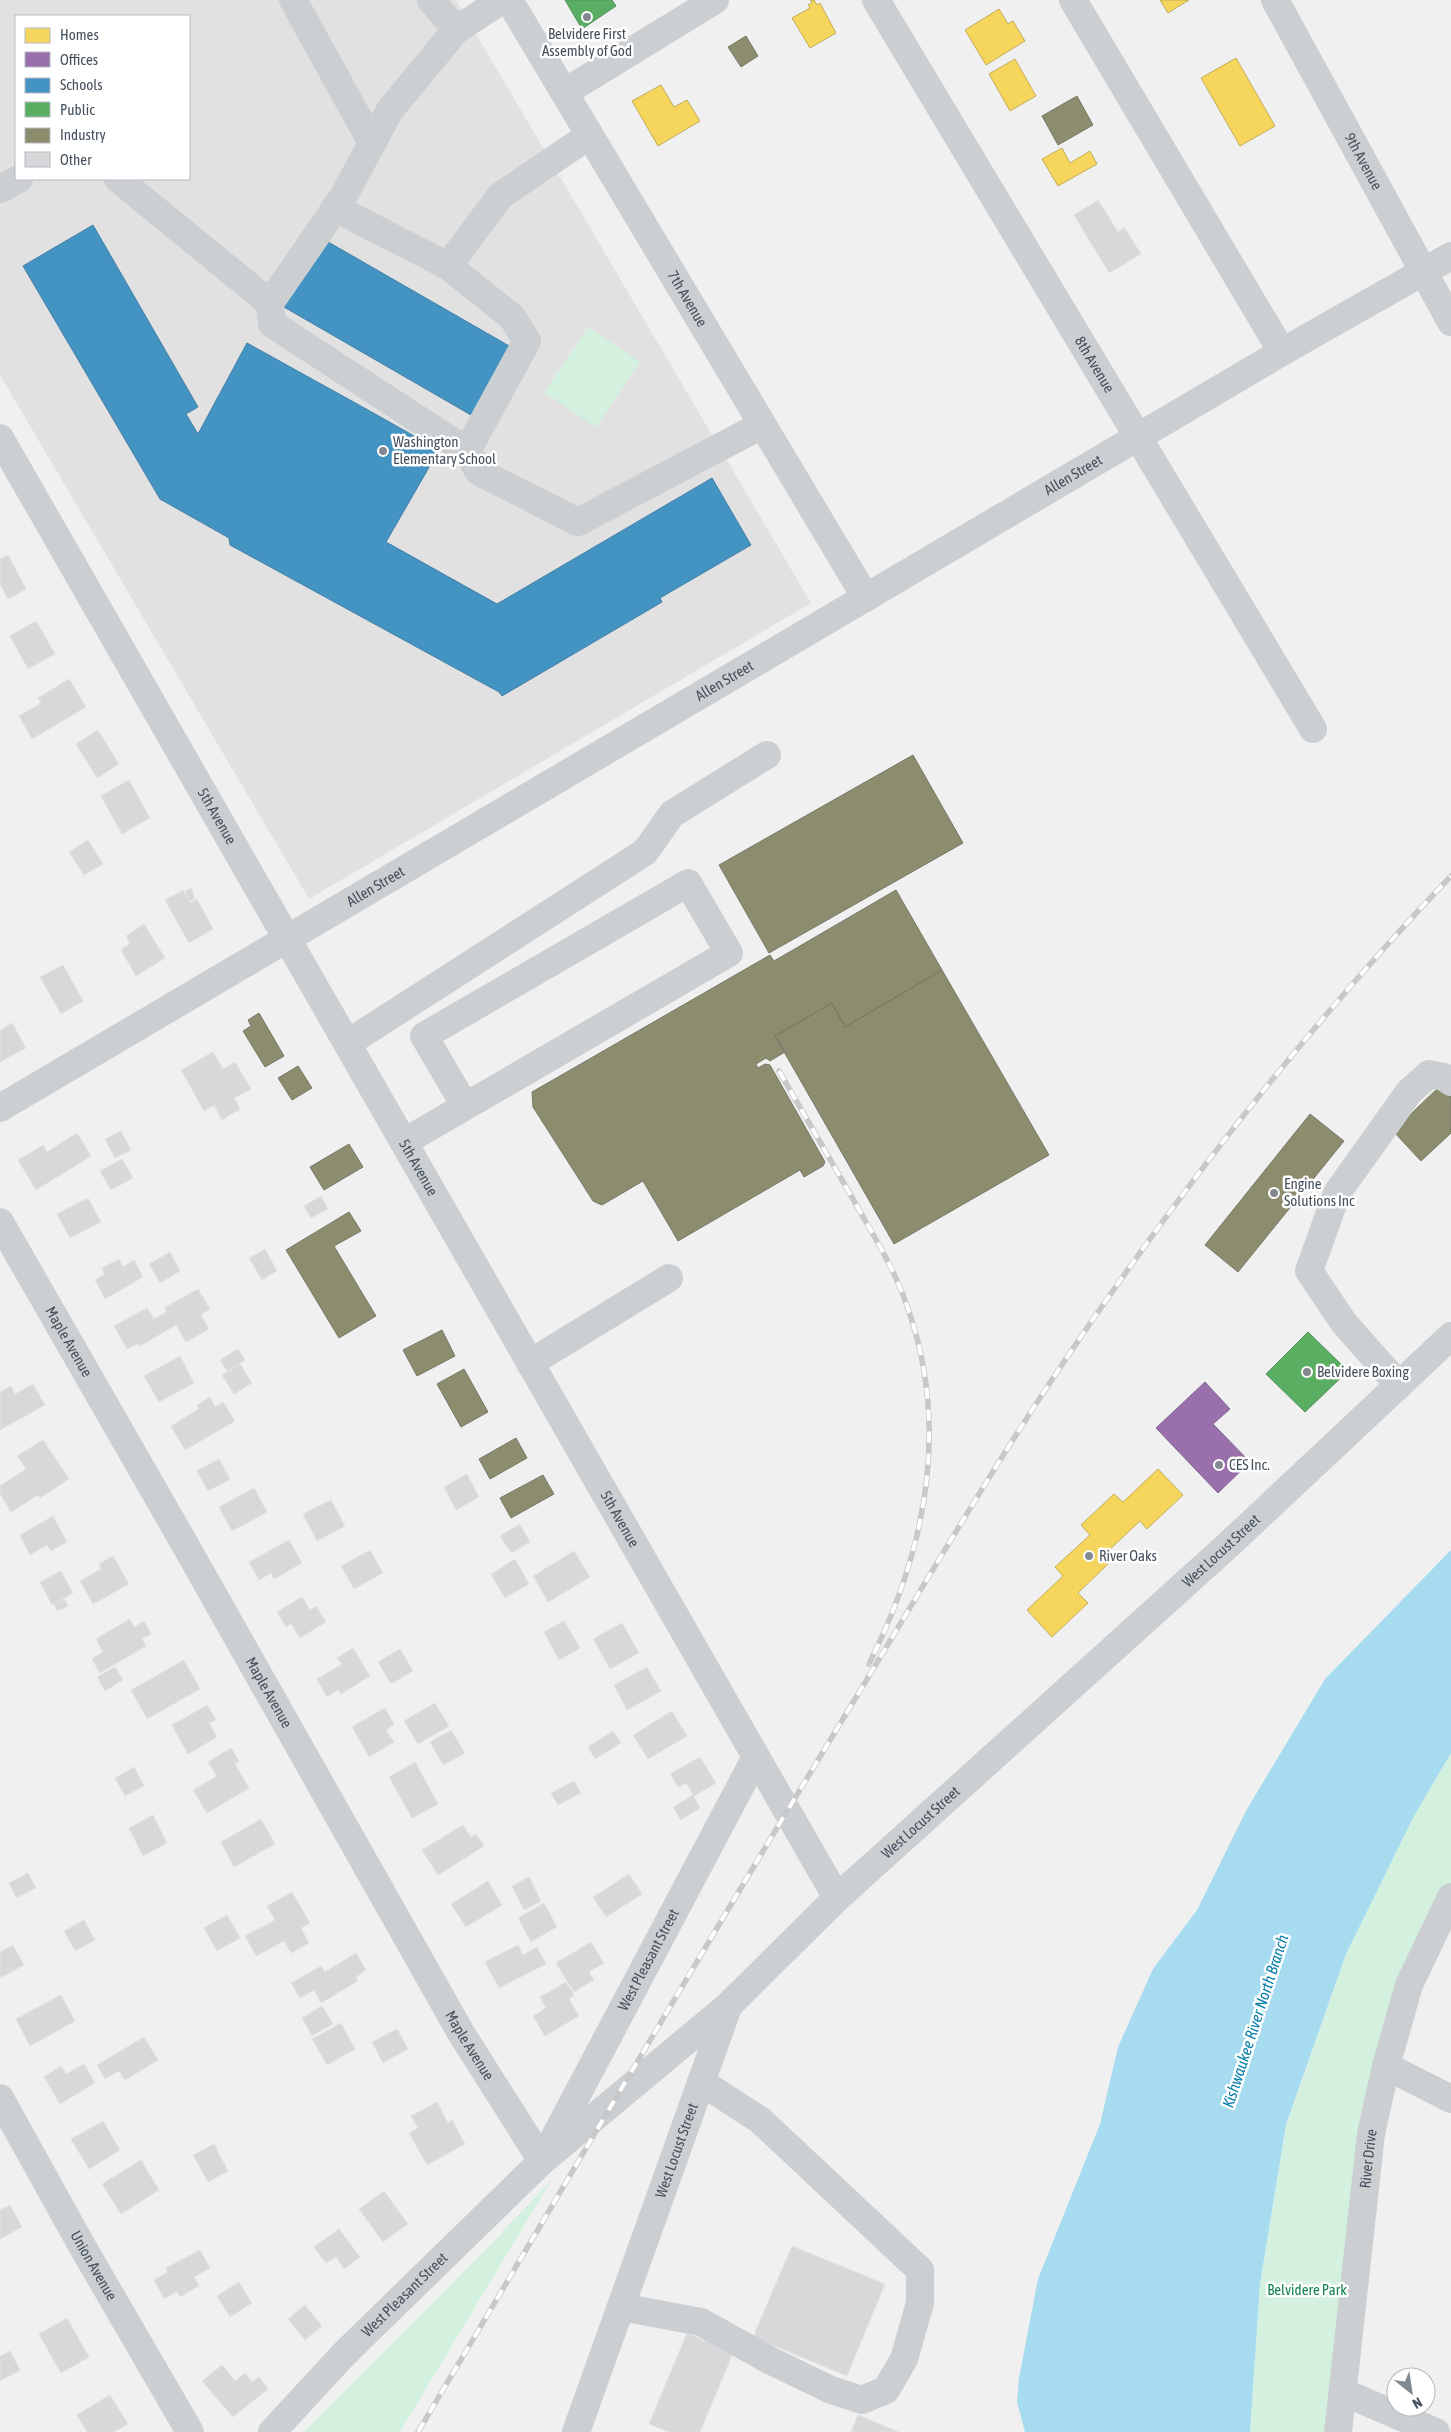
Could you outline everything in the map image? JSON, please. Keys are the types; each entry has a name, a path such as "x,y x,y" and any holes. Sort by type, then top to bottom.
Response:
{"street":[{"path":"293,0 372,143"},
{"path":"431,0 456,30"},
{"path":"502,0 456,30 390,110 335,208 270,304 272,324 473,461 578,522 762,425"},
{"name":"7th Avenue","path":"509,0 866,598"},
{"path":"565,92 671,21 715,0"},
{"name":"8th Avenue","path":"876,0 1313,729"},
{"path":"1074,0 1282,352"},
{"name":"9th Avenue","path":"1275,0 1451,322"},
{"path":"448,266 500,196 590,134"},
{"path":"0,188 17,180"},
{"path":"122,181 270,304"},
{"path":"335,208 448,266 512,317 528,341 473,461"},
{"name":"Allen Street","path":"0,1108 1137,437 1451,256"},
{"name":"5th Avenue","path":"0,438 838,1898"},
{"path":"348,1043 646,852 672,814 767,755"},
{"path":"404,1142 729,953 688,883 424,1036 465,1106"},
{"path":"1399,1385 1344,1323 1309,1271 1337,1193 1409,1092 1429,1074 1444,1077 1451,1082"},
{"name":"Maple Avenue","path":"0,1222 183,1540 461,2033 542,2161"},
{"path":"530,1364 669,1278"},
{"name":"West Locust Street","path":"576,2432 728,2006 838,1898 1212,1560 1451,1336"},
{"name":"West Pleasant Street","path":"542,2161 756,1757"},
{"name":"River Drive","path":"1338,2432 1371,2134 1386,2066 1409,1985 1451,1897"},
{"name":"West Pleasant Street","path":"272,2432 344,2354 542,2161 728,2006"},
{"path":"1386,2066 1451,2099"},
{"path":"621,2306 700,2322 771,2361 822,2386 862,2400 886,2390 904,2359 920,2303 920,2270 760,2120 701,2082"},
{"name":"Union Avenue","path":"0,2098 82,2246 190,2432"},
{"path":"1343,2392 1436,2432"}],"shaded area":[{"name":"Washington Elementary School","path":"0,0 456,0 811,603 309,899 0,375"}],"green space":[{"path":"588,327 640,362 596,427 544,392"},
{"name":"Belvidere Park","path":"1451,1753 1451,1897 1386,2066 1338,2432 1250,2432 1260,2284 1286,2127 1346,1954 1414,1816"},
{"path":"553,2178 400,2432 304,2432 498,2237"}],"water":[{"name":"Kishwaukee River North Branch","path":"1451,1550 1451,1753 1414,1816 1346,1954 1286,2125 1260,2284 1250,2432 1025,2432 1017,2402 1019,2378 1038,2279 1100,2124 1118,2047 1153,1969 1197,1910 1247,1809 1325,1679"}],"building: Homes":[{"path":"810,0 814,0 817,5 820,3 836,33 810,48 792,18 810,8 808,5 812,3"},
{"path":"1160,0 1189,0 1168,13"},
{"path":"999,9 1008,24 1013,21 1025,41 986,65 965,30"},
{"path":"1236,58 1275,126 1240,146 1201,78"},
{"path":"1015,59 1036,96 1010,111 989,74"},
{"path":"661,85 674,107 687,100 700,121 658,146 632,101"},
{"path":"1062,148 1070,163 1090,151 1097,164 1058,186 1042,159"},
{"name":"River Oaks","path":"1158,1469 1183,1495 1147,1529 1140,1521 1107,1552 1113,1559 1078,1593 1088,1603 1052,1637 1027,1610 1063,1576 1055,1567 1090,1535 1081,1525 1114,1494 1123,1502"}],"building: Offices":[{"path":"1205,1382 1230,1409 1213,1424 1250,1462 1218,1493 1156,1428"}],"building: Schools":[{"name":"Washington Elementary School","path":"93,225 198,407 186,414 198,434 247,343 439,450 386,542 497,604 712,478 751,545 660,598 662,602 502,696 499,692 230,545 229,538 160,499 23,266"},
{"path":"323,239 511,347 471,415 284,307"}],"building: Public":[{"name":"Belvidere First Assembly of God","path":"565,0 612,0 616,6 582,29"},
{"name":"Belvidere Boxing","path":"1308,1332 1348,1371 1305,1412 1266,1374"}],"building: Industry":[{"path":"746,36 758,56 741,67 728,47"},
{"path":"1077,96 1093,125 1058,145 1042,116"},
{"path":"913,755 963,843 769,953 719,865"},
{"path":"896,890 942,970 845,1027 832,1003 775,1036 785,1052 770,1061 766,1058 756,1064 758,1068 765,1064 770,1065 825,1162 823,1166 804,1177 800,1170 678,1241 643,1181 602,1205 593,1201 533,1107 532,1092 770,955 774,961"},
{"path":"942,970 1049,1155 894,1244 775,1036 832,1003 845,1027"},
{"path":"259,1013 284,1056 265,1067 243,1031 251,1026 248,1020"},
{"path":"298,1066 312,1088 292,1100 278,1078"},
{"path":"1440,1086 1451,1097 1451,1133 1421,1161 1393,1131"},
{"name":"Engine Solutions Inc","path":"1310,1114 1344,1141 1238,1272 1205,1245"},
{"path":"349,1144 363,1167 324,1190 310,1167"},
{"path":"349,1212 361,1231 334,1246 376,1316 339,1338 286,1250"},
{"path":"442,1330 455,1356 417,1376 403,1350"},
{"path":"464,1369 488,1412 461,1427 437,1384"},
{"path":"516,1438 527,1458 490,1479 479,1459"},
{"path":"543,1475 554,1494 511,1518 500,1498"}],"building: Other":[{"path":"1098,200 1118,232 1124,227 1141,254 1109,273 1074,215"},
{"path":"8,555 26,589 8,599 0,584 0,559"},
{"path":"36,621 55,654 28,669 10,636"},
{"path":"69,679 86,707 32,739 19,716 41,703 38,698"},
{"path":"98,730 119,764 97,778 76,744"},
{"path":"129,780 150,818 122,834 101,796"},
{"path":"88,840 103,864 84,875 69,852"},
{"path":"191,888 195,899 189,901 185,891"},
{"path":"183,890 190,903 197,899 213,929 189,943 165,900"},
{"path":"144,924 165,958 136,976 121,950 130,944 126,936"},
{"path":"63,965 83,1001 61,1014 40,977"},
{"path":"12,1023 26,1048 0,1062 0,1030"},
{"path":"213,1052 223,1069 235,1062 251,1089 234,1098 240,1109 222,1120 214,1105 204,1111 181,1070"},
{"path":"121,1131 131,1150 115,1158 105,1139"},
{"path":"77,1133 91,1156 36,1190 18,1160 43,1145 47,1152"},
{"path":"122,1159 133,1178 111,1190 100,1171"},
{"path":"321,1196 328,1209 311,1218 304,1206"},
{"path":"88,1198 101,1222 70,1238 57,1214"},
{"path":"265,1249 277,1271 262,1280 249,1258"},
{"path":"170,1252 180,1271 160,1283 149,1264"},
{"path":"119,1259 123,1267 134,1260 143,1277 105,1299 95,1280 105,1274 102,1268"},
{"path":"198,1289 210,1309 201,1315 209,1329 186,1342 176,1325 140,1346 139,1343 127,1349 114,1326 147,1308 154,1319 167,1312 164,1308"},
{"path":"238,1349 245,1360 227,1371 220,1360"},
{"path":"180,1356 194,1383 159,1402 144,1376"},
{"path":"240,1364 252,1383 234,1394 222,1375"},
{"path":"33,1384 45,1405 0,1430 0,1392 11,1386 15,1394"},
{"path":"210,1397 215,1407 223,1402 235,1421 185,1450 171,1426 199,1409 197,1405"},
{"path":"43,1440 69,1479 40,1498 38,1495 11,1512 0,1494 0,1486 26,1469 17,1456"},
{"path":"219,1459 230,1479 208,1491 197,1471"},
{"path":"467,1474 479,1497 456,1510 444,1487"},
{"path":"254,1488 267,1512 232,1531 219,1507"},
{"path":"331,1500 345,1526 317,1541 303,1514"},
{"path":"53,1516 67,1542 51,1551 47,1545 30,1555 20,1535"},
{"path":"520,1524 530,1542 511,1553 500,1536"},
{"path":"289,1540 302,1563 274,1579 271,1573 259,1580 249,1562"},
{"path":"370,1550 383,1573 354,1589 341,1566"},
{"path":"574,1551 590,1577 548,1602 533,1576"},
{"path":"113,1556 129,1584 93,1604 80,1581 101,1569 99,1564"},
{"path":"515,1559 529,1584 505,1598 491,1574"},
{"path":"61,1571 73,1593 52,1605 40,1582"},
{"path":"302,1597 310,1610 316,1606 326,1622 300,1638 291,1624 286,1627 277,1612"},
{"path":"64,1599 68,1606 57,1611 54,1604"},
{"path":"130,1619 134,1627 144,1621 151,1634 142,1639 146,1646 100,1673 92,1659 103,1652 96,1639"},
{"path":"564,1621 580,1648 559,1660 544,1632"},
{"path":"622,1623 639,1653 610,1669 593,1639"},
{"path":"353,1648 370,1676 341,1694 338,1690 327,1697 317,1679 342,1664 337,1658"},
{"path":"400,1649 413,1671 391,1684 378,1662"},
{"path":"184,1660 200,1689 147,1719 131,1690"},
{"path":"115,1667 123,1680 105,1691 97,1677"},
{"path":"647,1667 661,1691 627,1710 614,1685"},
{"path":"435,1703 449,1726 418,1744 404,1721"},
{"path":"207,1705 216,1720 209,1723 217,1737 188,1754 172,1725"},
{"path":"385,1708 394,1724 386,1730 394,1742 369,1757 352,1727"},
{"path":"672,1711 687,1736 648,1759 633,1735"},
{"path":"451,1730 465,1753 443,1765 430,1742"},
{"path":"613,1731 621,1743 595,1759 588,1747"},
{"path":"231,1748 239,1761 235,1764 249,1788 207,1813 193,1790 217,1776 208,1762"},
{"path":"700,1757 716,1783 694,1796 686,1783 678,1787 670,1774"},
{"path":"415,1762 438,1804 412,1818 389,1777"},
{"path":"134,1767 144,1786 125,1796 115,1778"},
{"path":"574,1781 581,1793 558,1805 551,1793"},
{"path":"693,1795 700,1808 681,1820 673,1807"},
{"path":"153,1815 167,1843 143,1856 129,1828"},
{"path":"261,1819 275,1844 234,1867 221,1842"},
{"path":"463,1825 471,1837 476,1834 484,1846 438,1875 422,1850"},
{"path":"28,1873 36,1888 16,1898 9,1883"},
{"path":"629,1874 642,1894 606,1917 593,1897"},
{"path":"529,1877 541,1901 524,1910 512,1886"},
{"path":"488,1881 502,1905 466,1927 451,1904"},
{"path":"292,1892 310,1923 301,1928 309,1943 291,1953 284,1941 256,1956 245,1936 275,1920 267,1906"},
{"path":"544,1903 557,1927 531,1942 518,1918"},
{"path":"227,1915 240,1938 217,1951 204,1928"},
{"path":"84,1920 95,1940 75,1951 64,1931"},
{"path":"591,1942 604,1963 589,1972 594,1980 574,1992 556,1963"},
{"path":"13,1945 24,1965 0,1978 0,1952"},
{"path":"518,1945 523,1955 537,1947 546,1964 499,1988 485,1962"},
{"path":"356,1953 366,1970 356,1977 358,1981 321,2003 314,1990 300,1998 291,1983 321,1966 325,1972"},
{"path":"566,1982 574,1995 569,1999 579,2016 545,2036 533,2016 546,2008 540,1997"},
{"path":"61,1995 75,2021 30,2046 16,2019"},
{"path":"322,2006 333,2024 312,2036 302,2018"},
{"path":"341,2023 355,2049 327,2065 312,2039"},
{"path":"397,2029 408,2049 383,2063 372,2042"},
{"path":"144,2037 158,2060 125,2080 119,2071 105,2079 97,2065"},
{"path":"84,2064 95,2083 60,2104 44,2077 61,2066 66,2074"},
{"path":"437,2102 448,2123 452,2120 465,2144 427,2165 409,2133 418,2128 411,2116"},
{"path":"103,2121 120,2150 89,2169 71,2139"},
{"path":"214,2144 228,2171 208,2182 193,2155"},
{"path":"141,2160 159,2190 121,2214 102,2184"},
{"path":"384,2191 408,2224 383,2242 359,2209"},
{"path":"10,2205 22,2227 0,2239 0,2210"},
{"path":"339,2229 360,2257 344,2269 336,2257 326,2263 314,2247"},
{"path":"792,2246 885,2284 847,2376 753,2337"},
{"path":"200,2250 210,2268 194,2277 199,2286 180,2297 177,2291 164,2299 154,2280 168,2272 166,2268"},
{"path":"239,2282 252,2303 230,2317 217,2296"},
{"path":"305,2305 322,2326 305,2340 288,2319"},
{"path":"67,2318 89,2357 61,2373 39,2334"},
{"path":"687,2333 733,2353 700,2432 669,2432 649,2424"},
{"path":"10,2351 20,2370 0,2381 0,2356"},
{"path":"222,2365 235,2381 245,2373 252,2382 259,2377 268,2389 233,2417 202,2381"},
{"path":"110,2395 128,2424 114,2432 87,2432 77,2415"},
{"path":"858,2415 899,2432 851,2432"}],"railway":[{"path":"418,2432 780,1823 1029,1414 1103,1304 1244,1114 1345,993 1451,876"},
{"path":"779,1071 875,1237 895,1276 906,1303 920,1349 927,1395 929,1441 926,1487 918,1532 905,1577 889,1621 869,1664"}],"place":[{"name":"Belvidere First Assembly of God","path":"587,17"},
{"name":"Washington Elementary School","path":"383,451"},
{"name":"Engine Solutions Inc","path":"1274,1193"},
{"name":"Belvidere Boxing","path":"1307,1372"},
{"name":"CES Inc.","path":"1219,1465"},
{"name":"River Oaks","path":"1089,1556"}]}
